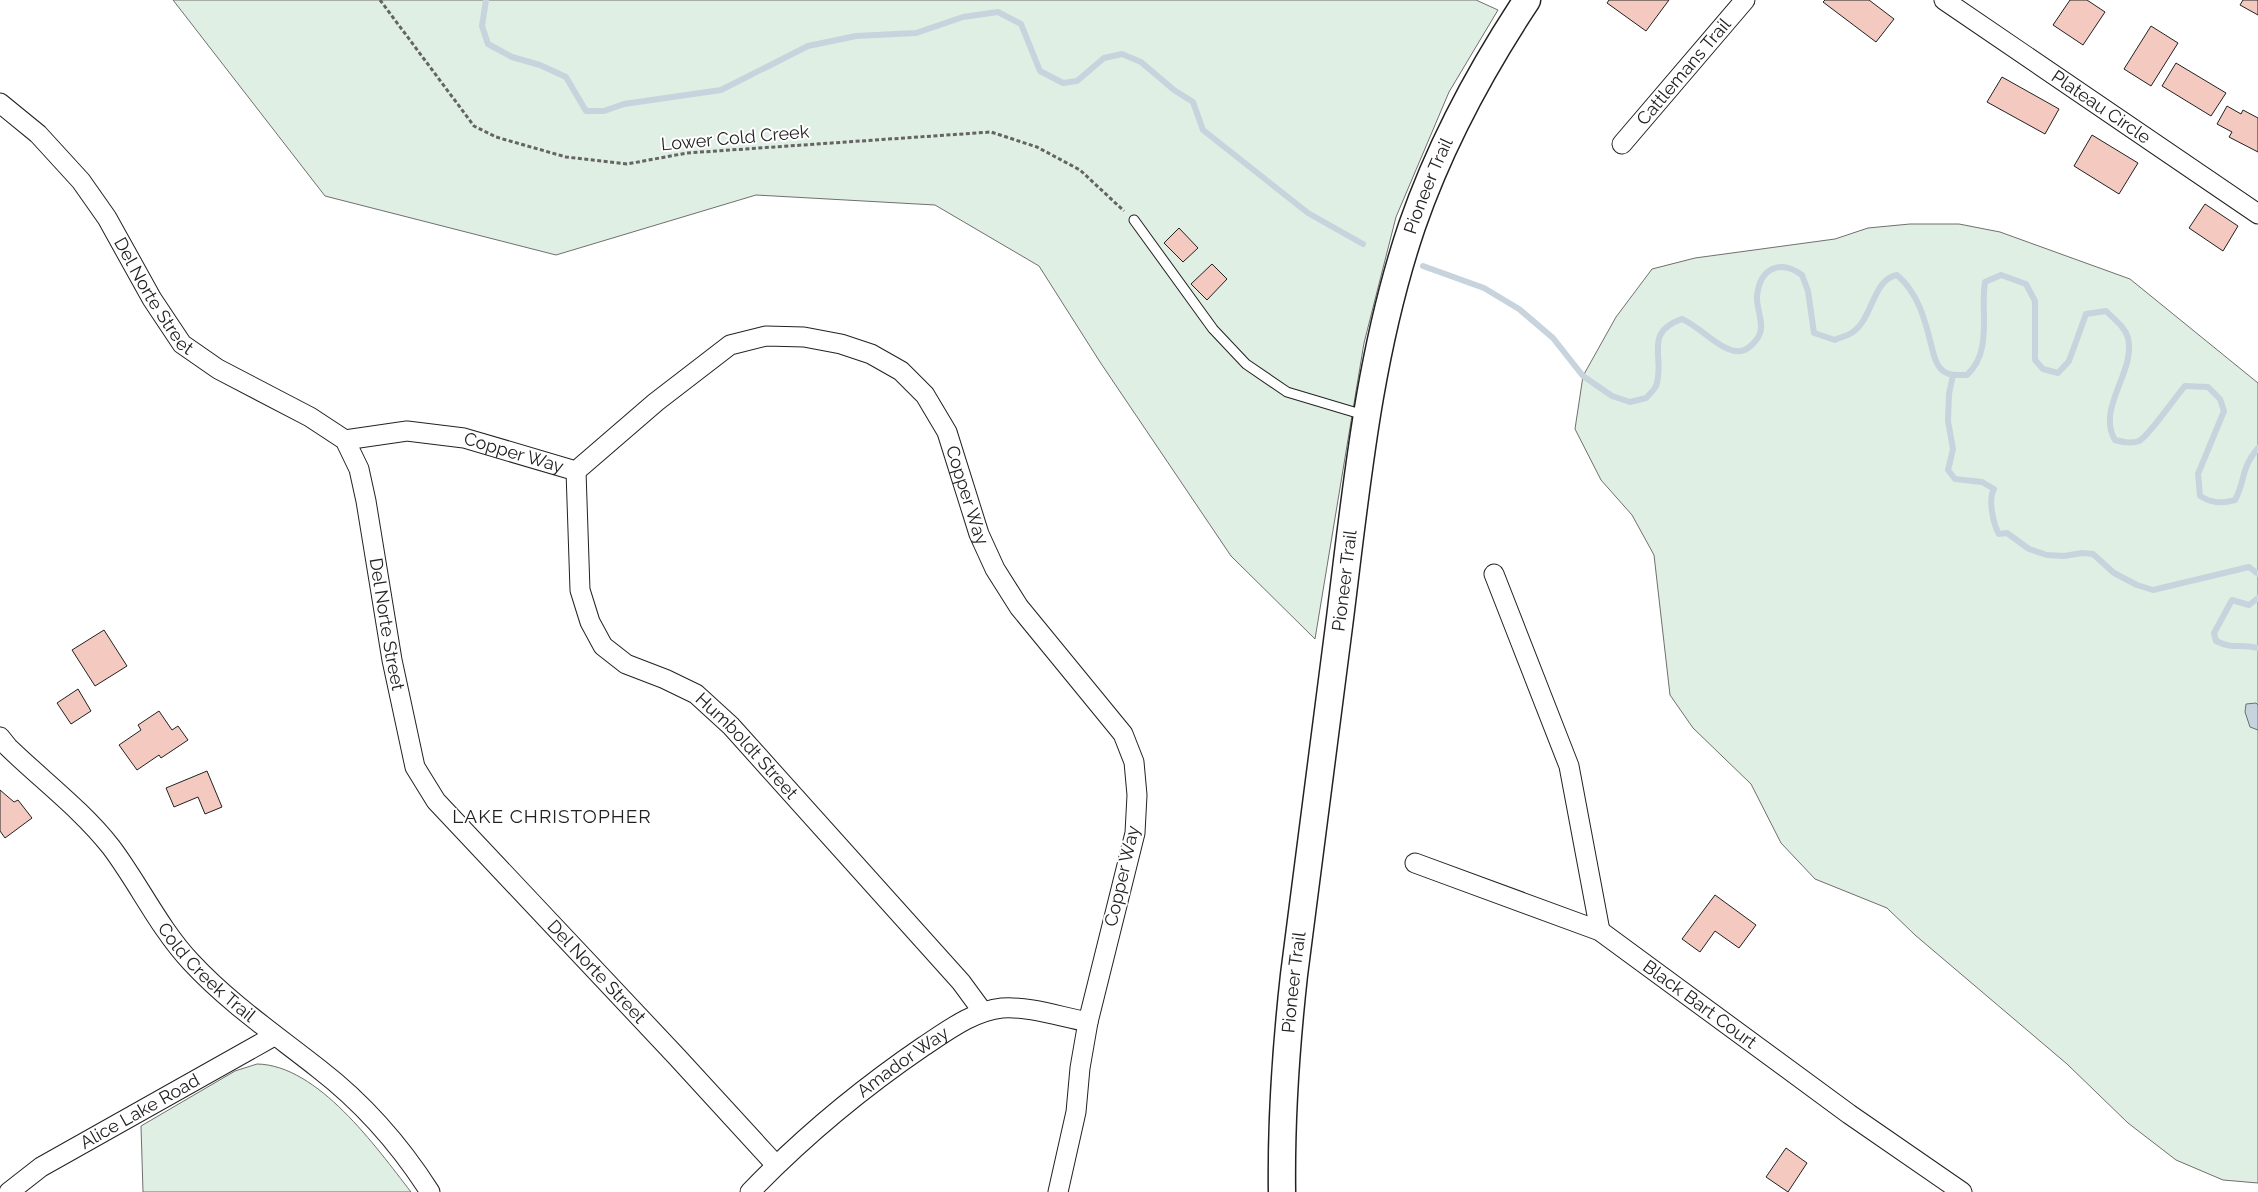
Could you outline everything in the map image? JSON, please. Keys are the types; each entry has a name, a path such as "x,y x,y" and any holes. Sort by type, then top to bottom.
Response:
{"main road":[{"name":"Pioneer Trail","path":"1282,1192 1282,1127 1287,1042 1294,975 1356,487 1367,416 1396,281 1412,226 1432,176 1487,61 1527,0"}],"street":[{"name":"Cattlemans Trail","path":"1622,144 1745,0"},
{"name":"Plateau Circle","path":"1944,0 2258,214"},
{"name":"Del Norte Street","path":"0,103 38,134 81,181 107,218 152,299 182,344 218,369 310,417 345,440 359,469 366,501 397,686 416,767 436,802 677,1057 776,1166"},
{"name":"Copper Way","path":"345,440 407,431 464,438 576,471 656,402 730,345 766,336 804,337 841,344 871,354 901,371 925,395 947,432 979,534 995,569 1020,607 1123,734 1134,762 1137,795 1135,833 1088,1022 1080,1068 1076,1112 1058,1192"},
{"name":"Humboldt Street","path":"576,471 580,590 590,622 603,646 626,664 666,679 696,694 731,726 961,982 983,1012"},
{"path":"1494,574 1569,766 1600,931"},
{"name":"Cold Creek Trail","path":"0,737 8,747 84,817 111,847 162,925 191,962 274,1036 320,1069 382,1126 430,1192"},
{"name":"Black Bart Court","path":"1415,863 1600,931 1849,1114 1962,1192"},
{"name":"Amador Way","path":"750,1192 822,1122 888,1071 949,1029 983,1012 1002,1008 1088,1022"},
{"name":"Alice Lake Road","path":"10,1192 41,1167 274,1036"}],"lane":[{"path":"1134,220 1213,328 1246,364 1286,392 1367,416"}],"path":[{"name":"Lower Cold Creek","path":"380,0 474,126 496,137 566,157 627,164 687,153 991,132 1037,147 1080,170 1134,220"}],"green space":[{"path":"173,0 1476,0 1498,10 1449,92 1396,217 1364,343 1315,639 1231,556 1100,362 1039,266 935,205 756,195 556,255 325,196"},
{"path":"1910,224 1959,224 2000,232 2130,279 2258,383 2258,1183 2223,1180 2176,1160 2128,1123 2067,1064 1915,935 1887,908 1815,879 1781,843 1751,784 1693,728 1670,695 1654,555 1632,515 1601,480 1575,429 1583,376 1616,317 1652,269 1695,258 1835,239 1868,228"},
{"path":"257,1064 280,1068 302,1078 323,1093 363,1132 411,1192 143,1192 141,1126 235,1071"}],"shaded area":[{"path":"2256,703 2258,705 2258,730 2250,727 2245,712 2246,704"}],"building":[{"path":"1609,0 1669,0 1646,31 1607,3"},
{"path":"1825,0 1869,0 1894,19 1876,42 1823,2"},
{"path":"2070,0 2087,0 2105,12 2083,45 2053,25"},
{"path":"2243,0 2258,0 2258,15 2240,5"},
{"path":"2151,26 2178,43 2151,86 2124,69"},
{"path":"2176,63 2226,93 2211,116 2162,86"},
{"path":"2002,77 2059,109 2045,134 1987,102"},
{"path":"2227,106 2241,114 2243,110 2258,118 2258,152 2229,137 2232,132 2217,124"},
{"path":"2092,135 2138,163 2119,194 2074,166"},
{"path":"2205,204 2238,226 2223,251 2189,228"},
{"path":"1179,228 1198,248 1183,262 1164,243"},
{"path":"1212,264 1227,279 1207,300 1191,284"},
{"path":"104,630 127,666 95,686 72,650"},
{"path":"78,689 91,711 71,724 57,703"},
{"path":"159,711 172,730 178,726 188,740 161,758 159,755 137,770 119,745 141,730 138,725"},
{"path":"207,771 222,807 205,814 198,797 174,807 166,788"},
{"path":"0,790 14,802 18,800 32,818 5,838 0,831"},
{"path":"1715,895 1756,925 1739,948 1715,931 1700,952 1682,939"},
{"path":"1786,1148 1807,1163 1788,1192 1766,1177"}],"waterway":[{"path":"486,0 482,26 488,44 512,57 540,65 566,77 586,111 604,111 624,104 721,90 808,46 856,36 916,33 963,17 998,12 1021,24 1040,71 1063,83 1077,81 1104,58 1122,54 1141,62 1174,90 1193,102 1203,130 1308,213 1363,244"},
{"path":"1423,266 1484,288 1519,309 1553,338 1583,376 1612,396 1630,402 1646,398 1653,391 1658,376 1658,347 1662,331 1682,319 1727,348 1734,351 1747,349 1757,339 1761,329 1757,300 1759,286 1767,273 1779,267 1794,270 1802,275 1808,291 1814,333 1835,340 1851,333 1860,326 1883,284 1889,278 1897,275 1905,282 1916,299 1939,367 1949,374 1967,375 1975,365 1983,343 1985,282 2001,275 2026,284 2035,301 2035,360 2043,369 2058,373 2069,361 2086,314 2106,311 2124,330 2128,338 2127,364 2110,415 2110,428 2115,440 2130,443 2139,441 2185,386 2208,387 2220,399 2224,411 2198,474 2200,496 2217,502 2235,500 2248,462 2258,448"},
{"path":"1953,375 1949,394 1948,421 1953,449 1948,470 1955,479 1982,482 1994,489 1991,499 1992,511 1999,534 2007,533 2029,549 2047,555 2093,554 2114,573 2137,585 2153,590 2249,567 2258,574"},
{"path":"2258,598 2249,605 2232,600 2214,633 2216,641 2222,644 2258,648"}],"district":[{"name":"LAKE CHRISTOPHER","path":"552,816"}]}
